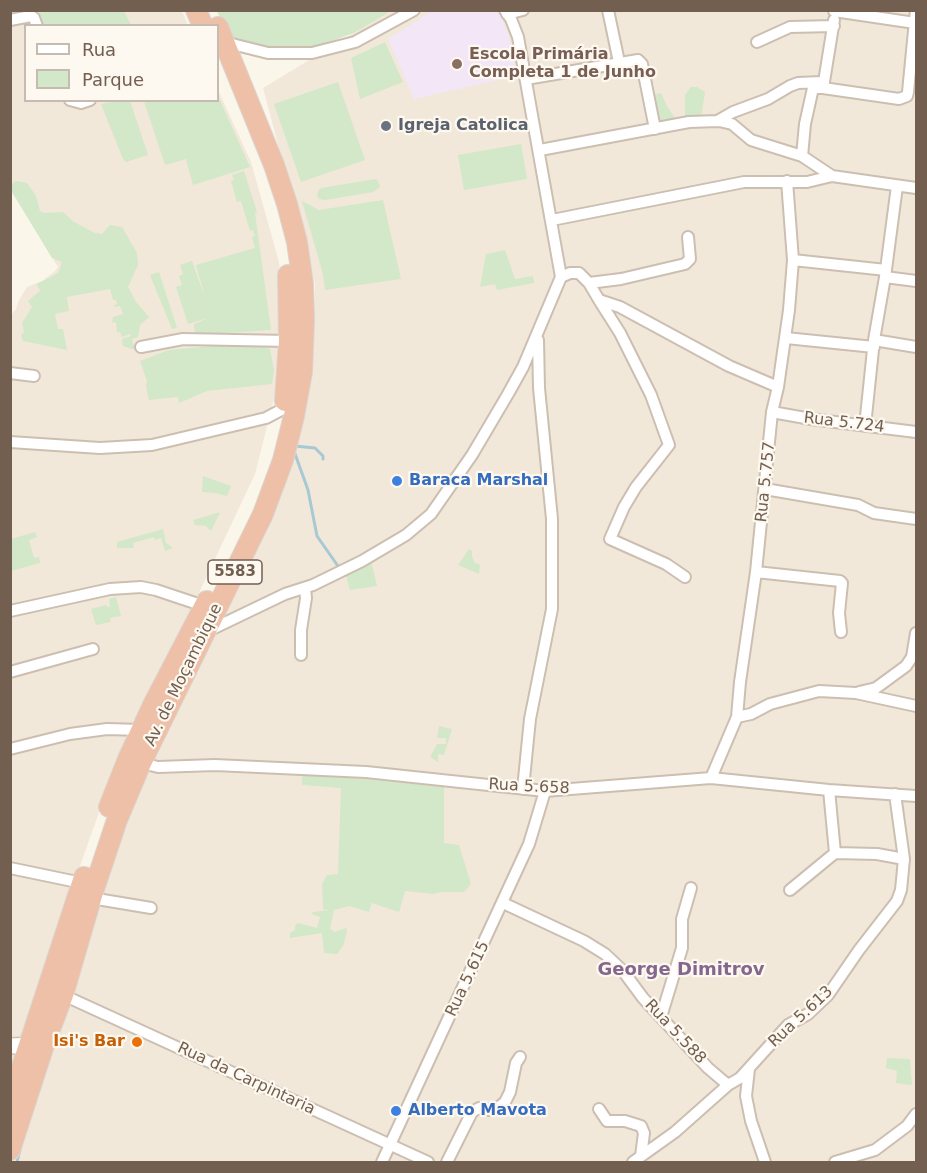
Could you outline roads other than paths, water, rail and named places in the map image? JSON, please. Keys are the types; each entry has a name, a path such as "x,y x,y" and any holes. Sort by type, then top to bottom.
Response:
{"highway":[{"path":"196,10 202,24"},
{"name":"Av. de Moçambique","path":"10,1150 28,1045 63,995 105,815 141,730 250,509 270,458 284,409 288,373 290,288 284,245 273,202 219,39"},
{"name":"Av. de Moçambique","path":"10,1103 28,1045 86,890 141,763 263,514 283,460 303,372 303,284 297,242 274,165 219,39"}],"street":[{"path":"219,39 268,53 312,53 355,42 414,10"},
{"path":"206,632 372,556 406,535 430,514 472,455 524,367 561,277 518,37 506,12 523,10"},
{"path":"608,10 619,62"},
{"path":"719,121 733,112 768,99 798,83 824,85 899,99 907,96 912,92 916,10"},
{"path":"824,85 834,26 834,11 915,27"},
{"path":"10,20 31,16 36,24"},
{"path":"757,42 790,27 834,26"},
{"path":"526,79 619,62 640,61 655,129"},
{"path":"806,159 811,95 813,88 824,85"},
{"path":"540,150 704,120 719,121 732,124 751,140 806,159 832,176"},
{"path":"552,220 744,182 807,182 832,176 916,188"},
{"name":"Rua 5.757","path":"711,778 737,717 756,572 772,412 786,338 793,260 788,181"},
{"path":"865,426 874,344 897,186"},
{"path":"589,283 621,279 685,264 690,259 688,237"},
{"path":"793,260 886,274 916,282"},
{"path":"561,277 570,273 579,273 589,283 620,333 651,395 669,445 636,487 610,539 666,564 685,577"},
{"path":"599,300 620,307 729,366 778,387"},
{"path":"523,789 530,719 552,609 552,519 539,388 537,335"},
{"path":"786,338 916,347"},
{"path":"141,347 183,339 289,341"},
{"path":"10,373 34,376"},
{"path":"10,442 100,448 152,445 266,418 284,409"},
{"name":"Rua 5.724","path":"772,412 916,432"},
{"path":"765,489 858,505 874,513 916,519"},
{"path":"756,572 840,581 842,583 839,613 841,632"},
{"path":"10,611 110,590 141,587 204,606"},
{"path":"301,655 305,588"},
{"path":"856,693 876,688 911,667 916,633"},
{"path":"10,672 93,649"},
{"path":"737,717 751,714 770,704 819,691 856,693 916,706"},
{"path":"10,749 70,734 107,729 141,730"},
{"name":"Rua 5.658","path":"141,763 158,767 215,765 366,772 545,791 711,778 916,796"},
{"path":"829,790 835,853"},
{"name":"Rua 5.615","path":"382,1162 503,903 530,841 545,791"},
{"name":"Rua 5.613","path":"637,1159 675,1132 749,1069 788,1025 808,1014 828,995 897,901 901,890 904,859 895,794"},
{"path":"790,890 835,853 877,854 904,859"},
{"path":"10,868 150,908"},
{"path":"661,1017 682,948 682,919 691,888"},
{"name":"Rua 5.588","path":"503,903 584,940 605,954 623,971 643,998 708,1068 728,1085"},
{"name":"Rua da Carpintaria","path":"63,995 428,1162"},
{"path":"447,1162 472,1112 479,1108 490,1110 505,1102 510,1092 516,1063 520,1057"},
{"path":"749,1069 746,1096 751,1121 765,1162"},
{"path":"599,1109 607,1121 625,1121 642,1126 644,1133 637,1159"},
{"path":"835,1162 875,1150 907,1126 916,1114"}],"waterway":[{"path":"295,446 315,448 323,459"},
{"path":"294,451 308,490 317,536 340,569"},
{"path":"17,1162 20,1150"}],"place":[{"name":"Escola Primária Completa 1 de Junho","path":"457,64"},
{"name":"Igreja Catolica","path":"386,126"},
{"name":"Baraca Marshal","path":"397,481"},
{"name":"Isi's Bar","path":"137,1042"},
{"name":"Alberto Mavota","path":"396,1111"}],"district":[{"name":"George Dimitrov","path":"681,970"}]}
